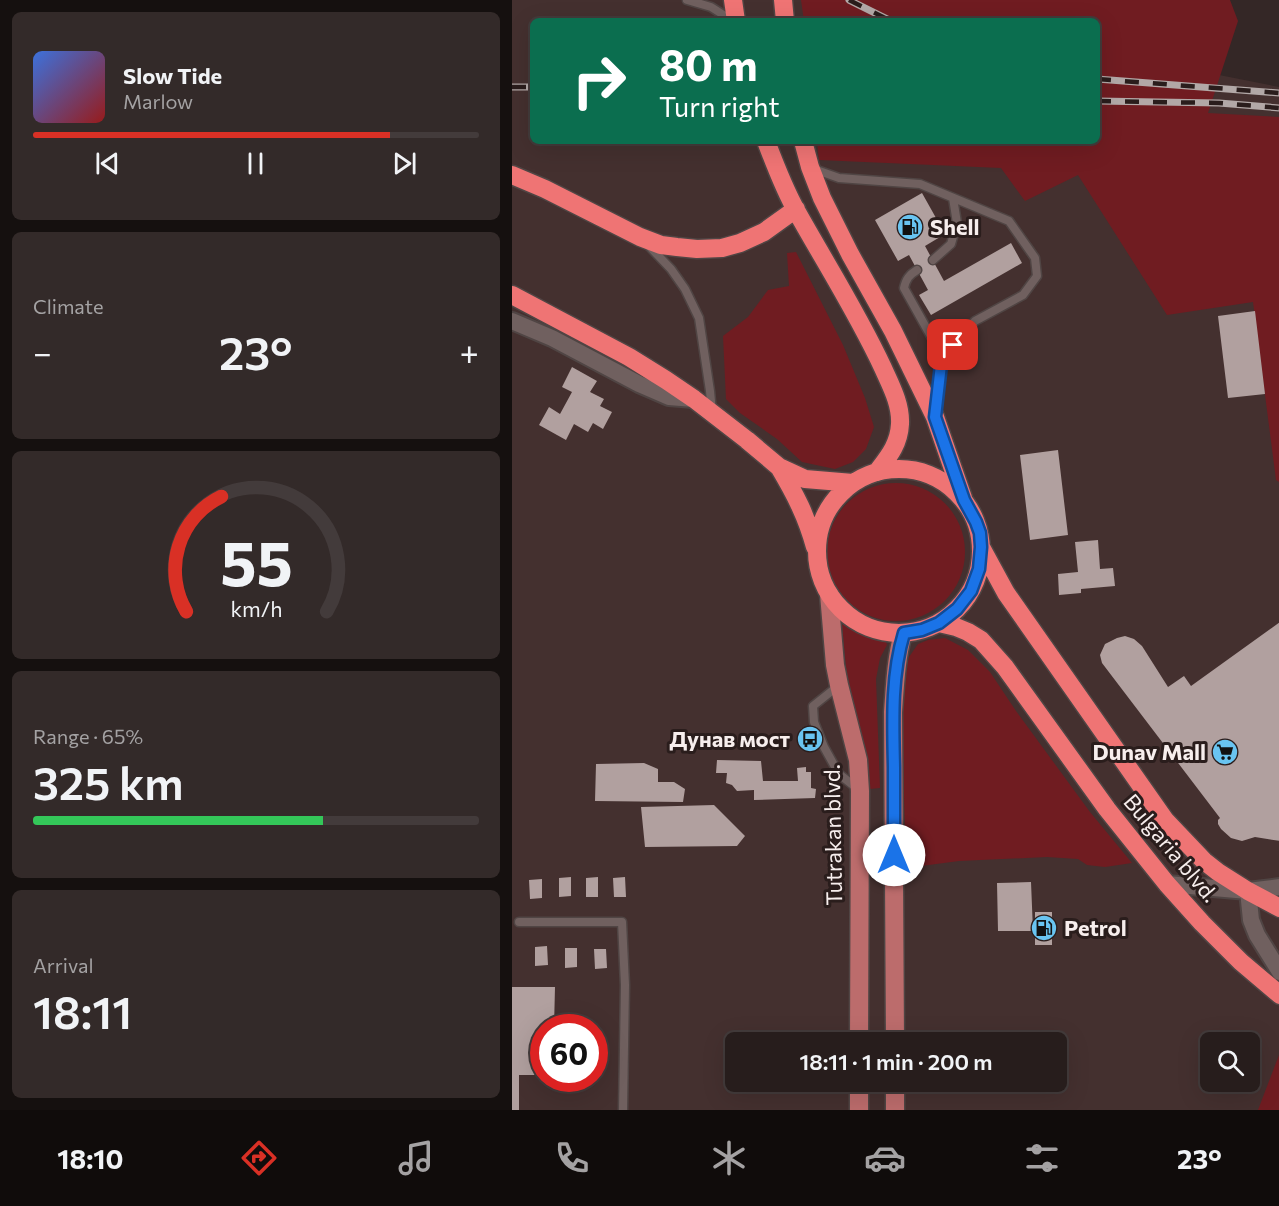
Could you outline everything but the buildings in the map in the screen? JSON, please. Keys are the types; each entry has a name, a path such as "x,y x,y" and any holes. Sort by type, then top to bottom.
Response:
{"highway":[{"path":"733,0 735,18"},
{"path":"783,0 785,18"},
{"path":"767,144 776,170 869,339 896,397 900,421 899,438 893,452 877,472"},
{"path":"779,467 796,495 809,525 821,576 829,594 843,611 861,624 882,632 904,633 922,630 939,623 957,609 971,591 979,569 981,547 976,522 964,500 935,417 893,331 827,208 810,167 804,144"},
{"path":"512,175 661,245 697,249 722,248 764,232 796,209"},
{"path":"512,295 629,357 694,399 779,467 805,479 853,483"},
{"path":"817,556 818,535 825,515 837,497 853,483 877,472 901,468 924,472 946,483 964,500"},
{"name":"Bulgaria blvd.","path":"981,547 1006,593 1165,820 1204,861 1218,872 1280,908"},
{"name":"Bulgaria blvd.","path":"939,623 956,627 981,640 1033,705 1107,809 1167,884 1241,962 1280,995"}],"main road":[{"name":"Tutrakan blvd.","path":"829,594 835,665 858,760 860,790 858,1032"},
{"path":"895,1032 893,712 896,669 904,633"},
{"path":"858,1092 858,1110"},
{"path":"895,1092 895,1110"}],"street":[{"path":"512,321 552,338 639,384 669,397 694,399"},
{"path":"1167,884 1248,891 1280,887"},
{"path":"1248,891 1251,920 1257,935 1280,972"}],"lane":[{"path":"687,0 711,8 729,18"},
{"path":"810,167 839,178 920,184 1009,221 1035,258 1037,276 1023,295 975,321 942,356"},
{"path":"933,260 951,244 957,223 953,198"},
{"path":"640,237 671,269 685,289 699,318 712,413"},
{"path":"917,270 905,280 904,288 942,356 935,417"},
{"path":"839,685 813,706 814,722 824,747 839,774 860,790"},
{"path":"519,922 622,922 625,985 623,1110"}],"shaded area":[{"path":"512,0 979,0 1034,18 530,18 530,144 1100,144 1100,139 1194,70 1279,87 1279,1110 512,1110"},
{"path":"801,0 1230,0 1238,21 1208,113 1279,117 1279,482 1276,480 1253,302 1167,315 1078,175 1025,201 1001,168 819,160 817,144 1100,144 1100,18 804,18"},
{"path":"796,252 843,345 865,398 874,427 866,449 853,462 835,469 802,462 777,439 740,413 726,399 723,336 748,317 768,290 789,286 787,253"},
{"path":"896,483 922,488 945,503 960,526 965,552 960,578 945,601 922,616 896,621 870,616 847,601 832,578 827,552 832,526 847,503 870,488"},
{"path":"846,623 863,634 886,642 887,645 880,658 876,679 880,788 870,789 867,755 850,709 842,625"},
{"path":"945,638 968,650 990,672 1090,812 1132,863 1105,867 1087,865 1078,859 1047,857 959,861 906,868 903,681 909,657 918,644"},
{"path":"1279,1055 1279,1110 1258,1110"}],"railway":[{"path":"849,0 885,18"},
{"path":"1100,79 1280,93"},
{"path":"512,87 530,87"},
{"path":"1100,101 1219,103 1280,108"}],"place":[{"name":"Shell","path":"910,227"},
{"name":"Дунав мост","path":"810,739"},
{"name":"Dunav Mall","path":"1225,752"},
{"name":"Petrol","path":"1044,928"}],"route":[{"path":"894,855 893,712 896,669 904,633 922,630 939,623 957,609 971,591 979,569 980,533 964,500 935,417 942,356 953,345"}]}
